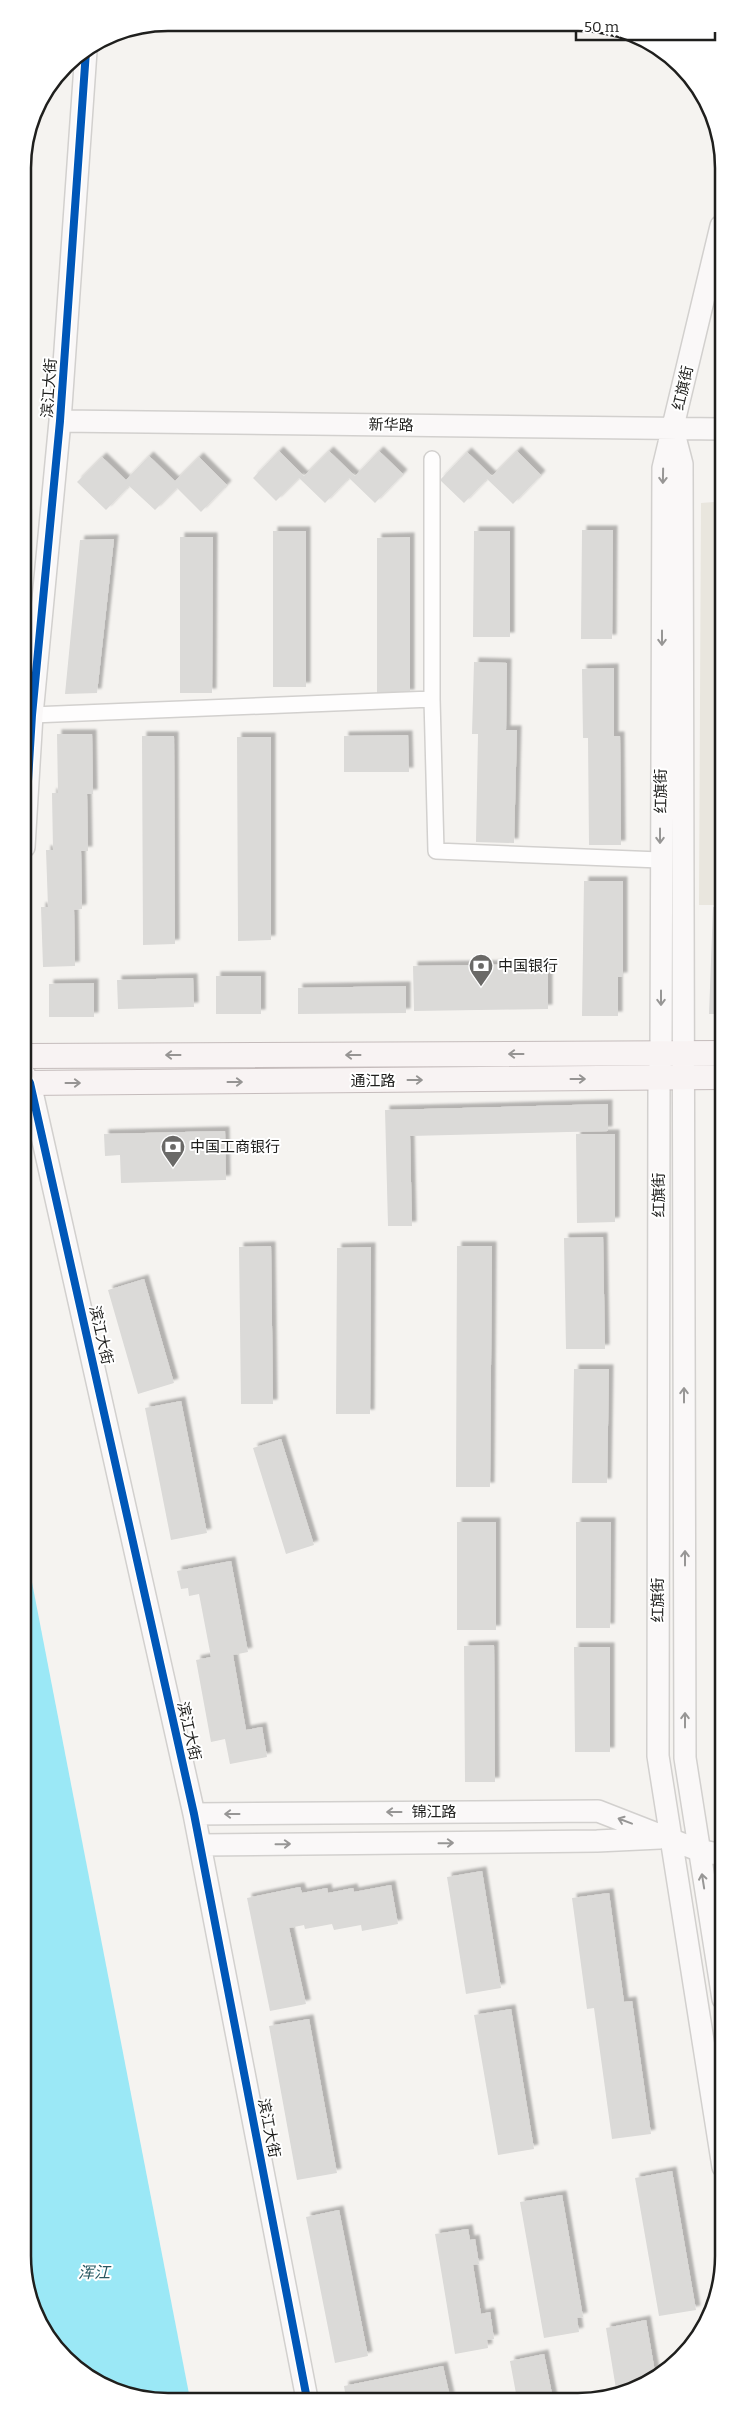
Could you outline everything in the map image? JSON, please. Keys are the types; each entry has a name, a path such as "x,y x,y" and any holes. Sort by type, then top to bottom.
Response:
{"main road":[{"name":"滨江大街","path":"32,719 60,421 85,59"},
{"name":"红旗街","path":"714,2112 658,1756 659,1078 672,1054 660,860 663,468 715,252"},
{"name":"新华路","path":"60,421 715,429"},
{"path":"673,429 682,464 672,1054 683,1078 685,1758 714,1946"},
{"name":"通江路","path":"32,1056 715,1053"},
{"name":"通江路","path":"32,1080 715,1077"},
{"name":"滨江大街","path":"32,1104 194,1814 306,2393"},
{"name":"锦江路","path":"194,1814 598,1811 698,1850 714,1853"},
{"name":"锦江路","path":"200,1845 597,1841 670,1838"}],"street":[{"path":"432,459 432,699 436,851 660,860"},
{"path":"32,715 432,699"}],"shaded area":[{"path":"715,471 715,905 699,905 701,503 714,502"}],"water":[{"name":"浑江","path":"31,1579 189,2393 141,2390 107,2379 92,2370 71,2353 59,2339 45,2317 34,2283 31,2256"}],"building":[{"path":"279,451 304,476 329,451 355,476 379,451 403,474 375,503 349,478 325,503 299,478 276,501 253,478"},
{"path":"517,451 541,475 513,504 487,479 464,503 440,480 467,452 492,476"},
{"path":"149,456 175,481 199,457 227,485 201,512 177,488 155,510 129,486 106,510 77,482 102,457 126,480"},
{"path":"582,530 613,530 612,639 581,639"},
{"path":"273,531 306,531 306,687 273,687"},
{"path":"474,531 510,531 510,637 473,637"},
{"path":"180,537 213,537 212,693 180,693"},
{"path":"410,537 410,694 377,694 377,538"},
{"path":"114,539 97,693 65,694 80,540"},
{"path":"474,662 507,663 506,730 517,730 514,843 476,842 478,734 472,734"},
{"path":"614,668 614,736 620,736 621,845 589,845 588,738 583,738 582,669"},
{"path":"57,734 92,734 93,794 87,794 88,851 81,851 82,909 74,910 75,966 43,967 41,907 48,907 46,850 53,850 52,793 58,793"},
{"path":"408,735 409,772 344,772 344,736"},
{"path":"142,736 174,736 175,944 143,945"},
{"path":"237,737 271,737 271,940 238,941"},
{"path":"584,881 623,881 623,977 618,977 618,1016 582,1016"},
{"path":"713,907 715,907 715,1014 709,1014"},
{"name":"中国银行","path":"548,964 548,1009 414,1011 413,966"},
{"path":"216,976 261,976 261,1014 216,1014"},
{"path":"193,978 194,1007 118,1009 117,980"},
{"path":"94,983 94,1017 49,1017 49,984"},
{"path":"406,986 406,1013 298,1014 298,988"},
{"path":"608,1104 608,1131 410,1136 412,1226 388,1226 385,1110"},
{"name":"中国工商银行","path":"225,1131 226,1180 121,1183 120,1155 105,1156 104,1134"},
{"path":"576,1134 615,1134 615,1222 577,1223"},
{"path":"603,1237 605,1349 566,1349 564,1238"},
{"path":"271,1246 273,1404 241,1404 239,1247"},
{"path":"457,1246 492,1246 490,1487 456,1487"},
{"path":"371,1247 370,1414 336,1414 337,1248"},
{"path":"144,1279 174,1383 138,1394 108,1290"},
{"path":"574,1369 609,1369 607,1483 572,1483"},
{"path":"181,1401 207,1533 171,1540 145,1408"},
{"path":"281,1439 314,1545 286,1554 253,1448"},
{"path":"457,1522 496,1522 496,1630 457,1630"},
{"path":"576,1522 611,1522 610,1628 576,1628"},
{"path":"231,1561 248,1652 233,1655 246,1730 262,1727 267,1757 230,1764 225,1739 211,1742 196,1660 211,1657 199,1594 189,1596 188,1588 181,1589 177,1571"},
{"path":"494,1645 495,1782 465,1782 464,1646"},
{"path":"574,1647 610,1647 610,1752 575,1752"},
{"path":"482,1871 501,1988 466,1994 447,1877"},
{"path":"391,1885 398,1924 362,1931 361,1925 334,1930 332,1924 305,1929 304,1925 289,1928 306,2004 270,2011 247,1898 300,1887 302,1893 327,1888 328,1893 353,1888 354,1892"},
{"path":"609,1893 624,2002 632,2001 651,2134 612,2139 594,2008 587,2009 572,1898"},
{"path":"511,2009 534,2149 498,2155 474,2015"},
{"path":"309,2019 337,2173 297,2180 269,2026"},
{"path":"672,2171 696,2310 659,2316 635,2178"},
{"path":"562,2195 583,2317 577,2318 579,2332 544,2338 520,2202"},
{"path":"339,2210 368,2356 335,2363 306,2217"},
{"path":"468,2229 470,2240 475,2239 479,2264 473,2265 481,2314 490,2312 494,2339 487,2340 488,2348 455,2354 435,2234"},
{"path":"646,2320 654,2369 616,2387 606,2328"},
{"path":"544,2354 552,2393 516,2393 510,2361"},
{"path":"443,2366 449,2393 345,2393 344,2386"}],"cycle path":[{"path":"32,719 60,421 85,59"},
{"path":"32,1090 194,1814 306,2393"}],"place":[{"name":"中国银行","path":"481,987"},
{"name":"中国工商银行","path":"173,1168"}]}
